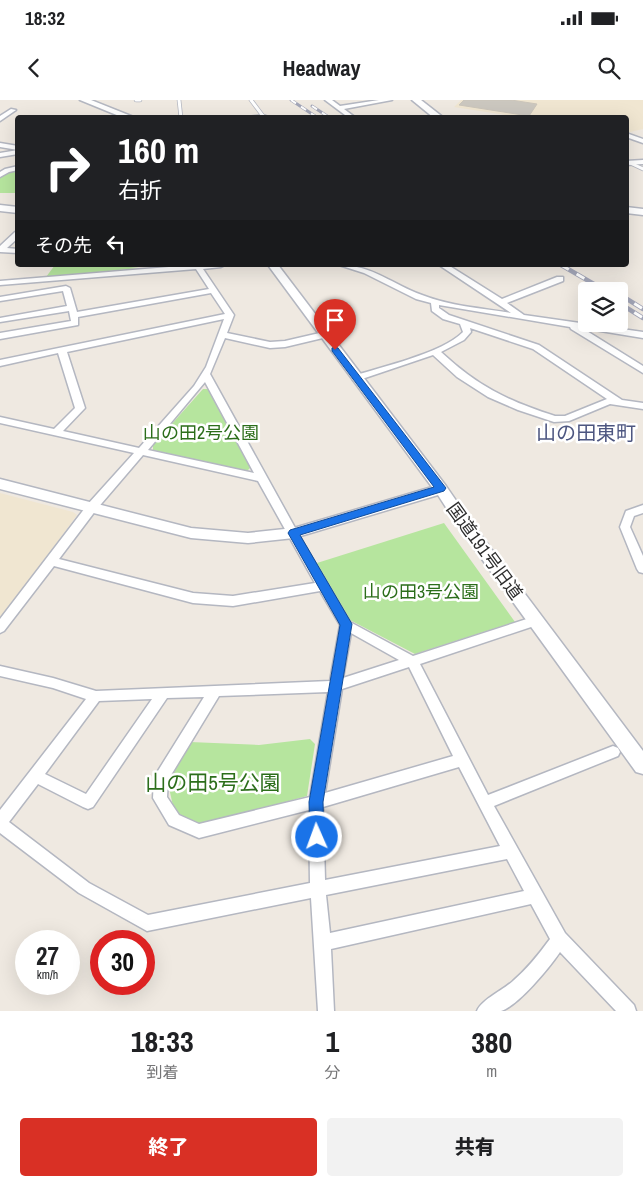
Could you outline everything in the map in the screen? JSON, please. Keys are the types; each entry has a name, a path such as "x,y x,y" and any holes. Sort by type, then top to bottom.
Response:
{"main road":[{"path":"0,208 15,210"},
{"path":"629,210 643,212"}],"street":[{"path":"84,100 124,115"},
{"path":"96,105 107,100"},
{"path":"328,100 349,115"},
{"path":"340,108 369,101 389,100"},
{"path":"416,100 436,115"},
{"path":"0,107 13,110 0,119"},
{"path":"629,137 643,141"},
{"path":"0,145 15,149"},
{"path":"0,154 15,151"},
{"path":"629,162 643,162"},
{"path":"0,175 6,170 15,168"},
{"path":"0,249 15,236"},
{"path":"0,249 15,251"},
{"path":"146,267 163,269"},
{"path":"0,283 198,267 230,315"},
{"name":"国道191号旧道","path":"274,267 356,378 441,488 643,766"},
{"path":"351,267 377,274 408,292 435,302 523,318 643,335"},
{"path":"446,267 523,318"},
{"path":"500,303 560,279"},
{"path":"0,299 66,288 76,323 0,336"},
{"path":"0,320 215,290"},
{"path":"435,302 435,309 439,313 464,324 536,347 620,402"},
{"path":"0,628 92,507 198,387 206,375 230,315"},
{"path":"0,363 230,315"},
{"path":"356,378 435,352 462,340 466,336 467,329 464,324"},
{"path":"571,325 643,370"},
{"path":"223,335 270,345 285,344 324,335"},
{"path":"57,432 80,408 62,351"},
{"path":"435,352 460,375 491,395 515,406 554,419 566,419 609,401 643,406"},
{"path":"206,375 262,478 346,624 412,661 484,803 534,896 560,939 628,1011"},
{"path":"0,420 262,478"},
{"path":"0,484 201,534 248,538 294,533 441,488"},
{"path":"643,509 630,514 625,527 643,569"},
{"path":"51,561 193,598 233,601 324,586"},
{"path":"0,672 52,683 96,696 335,686 536,620"},
{"path":"326,1011 318,890 316,802 346,624"},
{"path":"215,691 161,779 160,798 174,820 199,831 316,802 462,760"},
{"path":"36,776 88,802 164,693"},
{"path":"96,696 0,824 84,888 147,923 511,851"},
{"path":"484,803 613,752"},
{"path":"323,943 534,896"},
{"path":"485,1011 530,979 547,959 560,939"}],"lane":[{"path":"178,100 180,115"},
{"path":"251,100 262,115"},
{"path":"629,162 643,169"}],"shaded area":[{"path":"461,100 643,100 643,129 629,132 629,115 505,115 454,107"},
{"path":"0,493 73,512 77,515 0,621"}],"green space":[{"path":"15,169 15,193 0,193 0,175"},
{"path":"54,267 139,268 46,277"},
{"name":"山の田2号公園","path":"203,389 208,389 251,467 247,471 153,450 153,445"},
{"name":"山の田3号公園","path":"444,523 515,622 415,654 348,619 317,563"},
{"name":"山の田5号公園","path":"310,739 315,744 307,796 202,825 182,819 173,806 168,783 190,742 259,745"}],"building":[{"path":"464,100 511,100 537,104 530,115 459,105"}],"railway":[{"path":"291,100 314,115"},
{"path":"312,106 326,115"},
{"path":"564,267 590,282"},
{"path":"628,300 643,309"},
{"path":"628,309 643,318"}],"district":[{"name":"山の田東町","path":"586,432"}],"route":[{"path":"317,837 316,802 346,624 294,533 441,488 335,350"}]}
